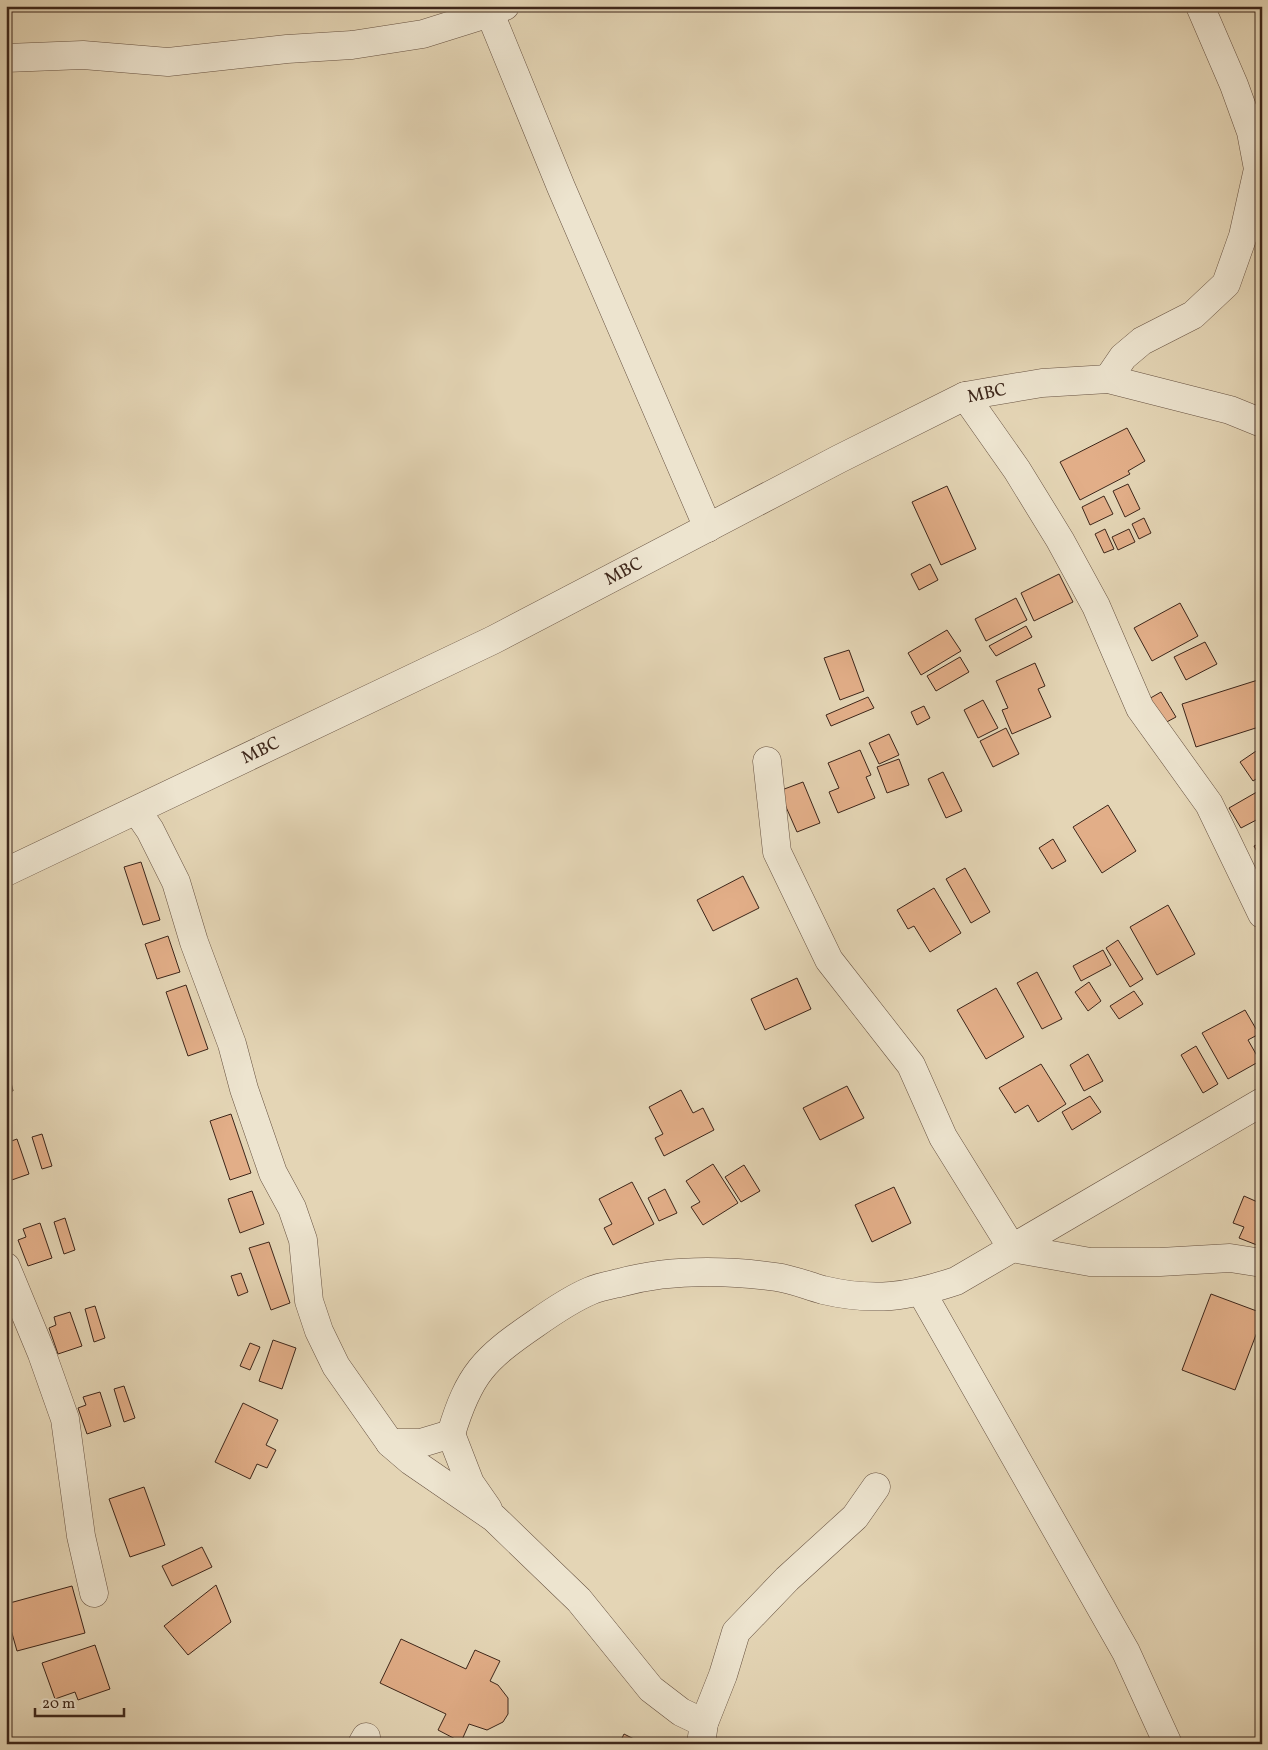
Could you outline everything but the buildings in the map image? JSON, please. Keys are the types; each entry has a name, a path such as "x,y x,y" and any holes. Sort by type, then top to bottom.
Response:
{"street":[{"path":"1108,379 1123,357 1142,341 1193,315 1226,284 1242,236 1258,169 1251,132 1234,85 1200,6"},
{"path":"6,58 83,56 168,62 286,49 352,45 423,34 494,9 561,187 708,528"},
{"name":"MBC","path":"6,872 493,640 965,396 1042,383 1108,379 1230,410 1262,423"},
{"path":"965,396 1017,470 1060,540 1096,606 1140,708 1209,804 1262,914"},
{"path":"767,761 777,852 829,960 911,1065 943,1137 1012,1248 1090,1262 1160,1262 1230,1258 1262,1263"},
{"path":"137,811 150,830 176,882 194,942 232,1044 244,1089 273,1173 292,1208 303,1240 309,1302 319,1331 336,1366 390,1443 411,1461 494,1518 579,1600 651,1689 681,1712 702,1733 736,1632 787,1579 855,1516 876,1486"},
{"path":"494,1518 470,1483 451,1434 461,1399 478,1371 495,1353 530,1327 591,1290 641,1277 675,1272 730,1273 778,1277 824,1290 877,1298 922,1293 956,1281 1262,1102"},
{"path":"6,1267 42,1354 65,1419 81,1536 94,1593"},
{"path":"922,1293 1126,1652 1168,1744"},
{"path":"390,1443 421,1443 451,1434"}]}
